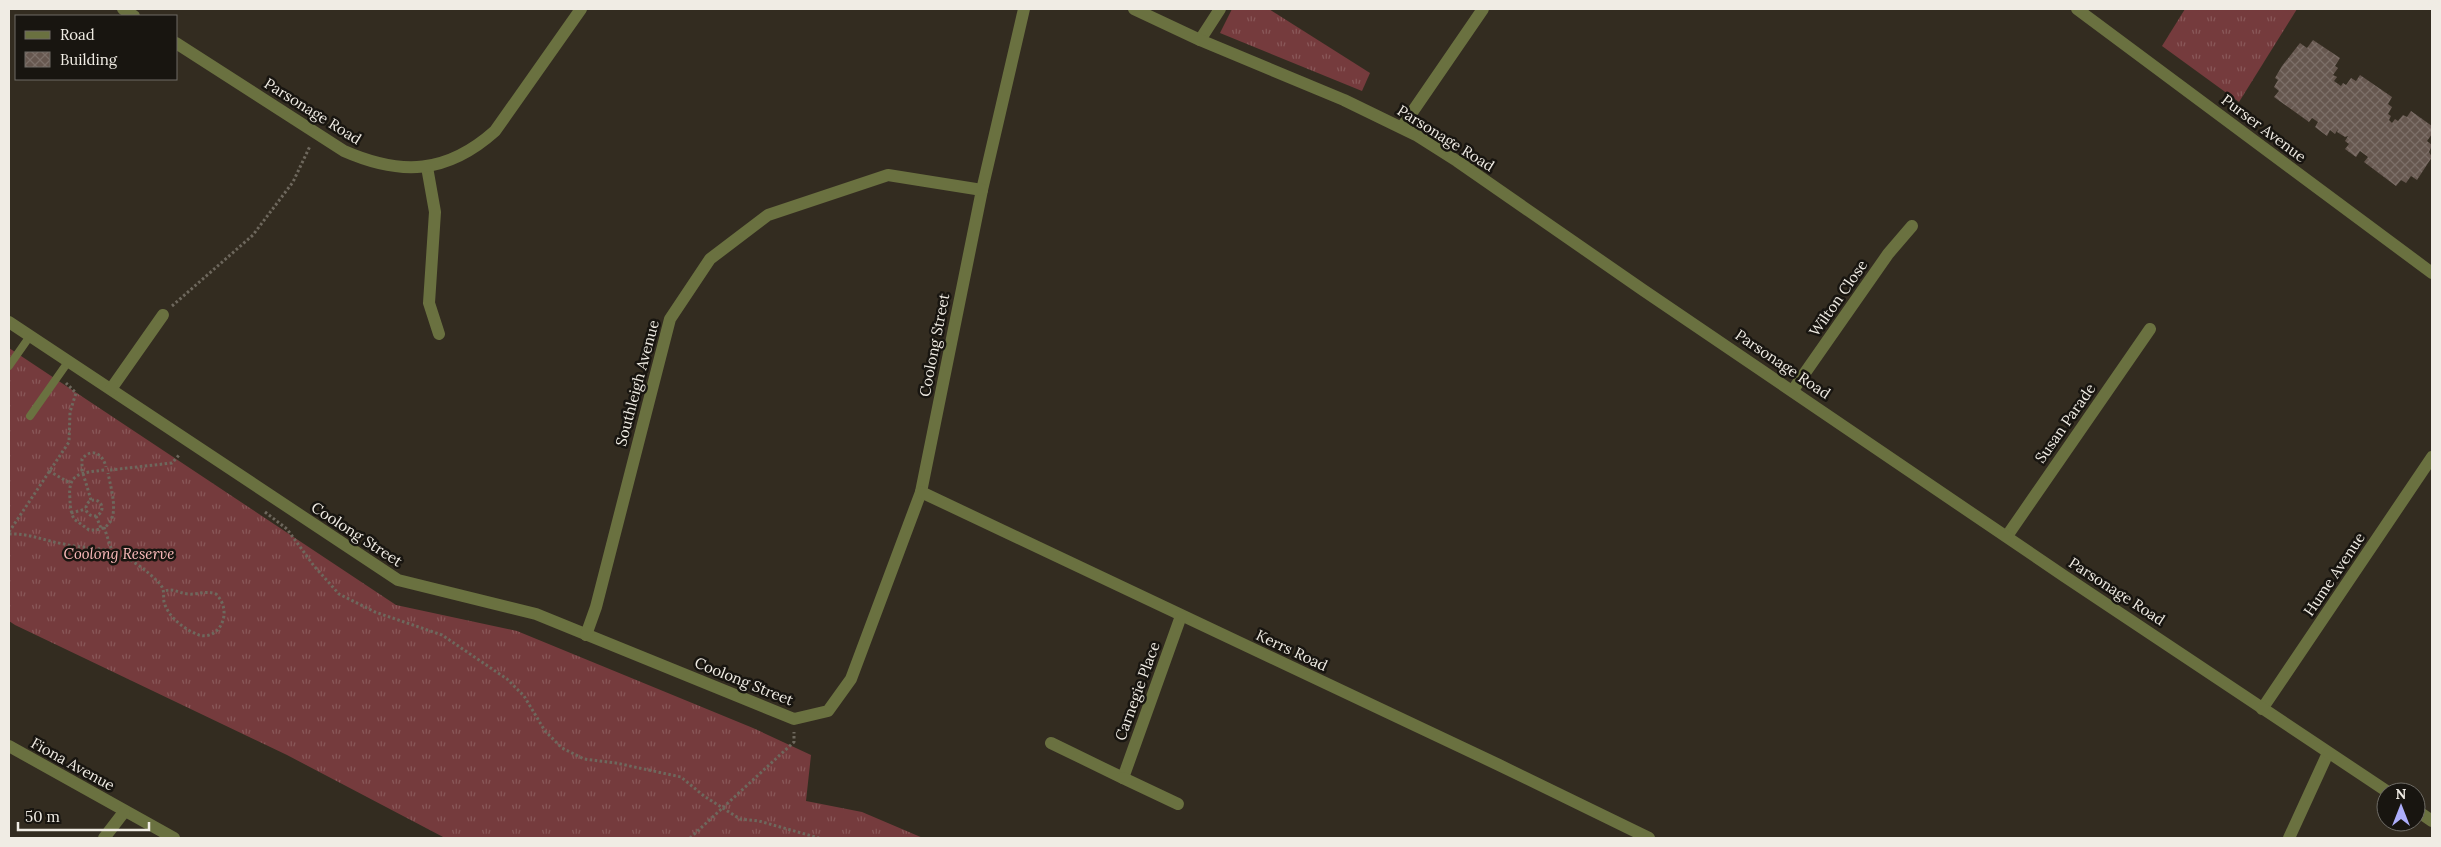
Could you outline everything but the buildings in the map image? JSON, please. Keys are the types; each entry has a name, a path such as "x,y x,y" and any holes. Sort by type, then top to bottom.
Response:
{"street":[{"name":"Parsonage Road","path":"178,44 344,152 368,162 396,167 427,167 462,155 478,146 495,131 581,9"},
{"name":"Coolong Street","path":"9,322 398,580 516,608 794,719 828,711 851,679 921,492 982,190 1024,9"},
{"name":"Parsonage Road","path":"1134,9 1200,40 1344,100 1402,127 1458,161 1643,290 2376,784"},
{"path":"1200,40 1220,9"},
{"path":"1402,127 1483,9"},
{"name":"Purser Avenue","path":"2077,9 2432,273"},
{"path":"427,167 435,212 429,303 439,334"},
{"name":"Southleigh Avenue","path":"586,635 596,607 670,319 710,259 768,215 888,175 982,190"},
{"name":"Wilton Close","path":"1793,390 1888,254 1912,226"},
{"path":"111,389 163,315"},
{"name":"Susan Parade","path":"2007,536 2150,329"},
{"name":"Hume Avenue","path":"2262,709 2432,457"},
{"name":"Kerrs Road","path":"921,492 1500,765 1649,838"},
{"name":"Carnegie Place","path":"1123,778 1181,616"},
{"path":"1051,743 1178,804"},
{"name":"Fiona Avenue","path":"9,746 124,812 174,838"},
{"path":"2289,838 2328,753"},
{"path":"104,838 124,812"}],"lane":[{"path":"9,366 30,336"},
{"path":"30,416 68,362"}],"path":[{"path":"163,315 253,234 293,182 312,143 319,136"},
{"path":"58,377 76,393 70,412 69,442 9,533 29,535 66,545 112,551 141,566 164,591 166,607 175,620 205,636 215,631 221,625 225,617 226,607 216,594 202,592 189,595 172,588 164,591"},
{"path":"172,449 184,457"},
{"path":"92,500 83,473 82,458 92,452 103,457 107,470 114,513 103,528 89,530 83,528 71,513 70,483 75,476 83,473 107,470 172,463 180,454"},
{"path":"49,471 70,483"},
{"path":"86,509 88,503 92,500"},
{"path":"86,509 91,516 96,516 102,511 99,501 92,500"},
{"path":"259,507 287,529 314,566 339,594 375,612 442,636 507,679 524,696 545,731 562,748 584,759 616,763 681,777 740,819 759,821 819,838"},
{"path":"71,513 86,509"},
{"path":"96,516 112,551"},
{"path":"690,838 724,809 794,742 794,719"}],"green space":[{"path":"1232,9 1269,9 1370,73 1362,91 1220,33"},
{"path":"2185,9 2297,9 2239,102 2162,46"},
{"name":"Coolong Reserve","path":"9,348 396,605 517,631 753,728 811,755 806,801 862,812 923,838 445,838 287,755 15,625 9,621"}]}
